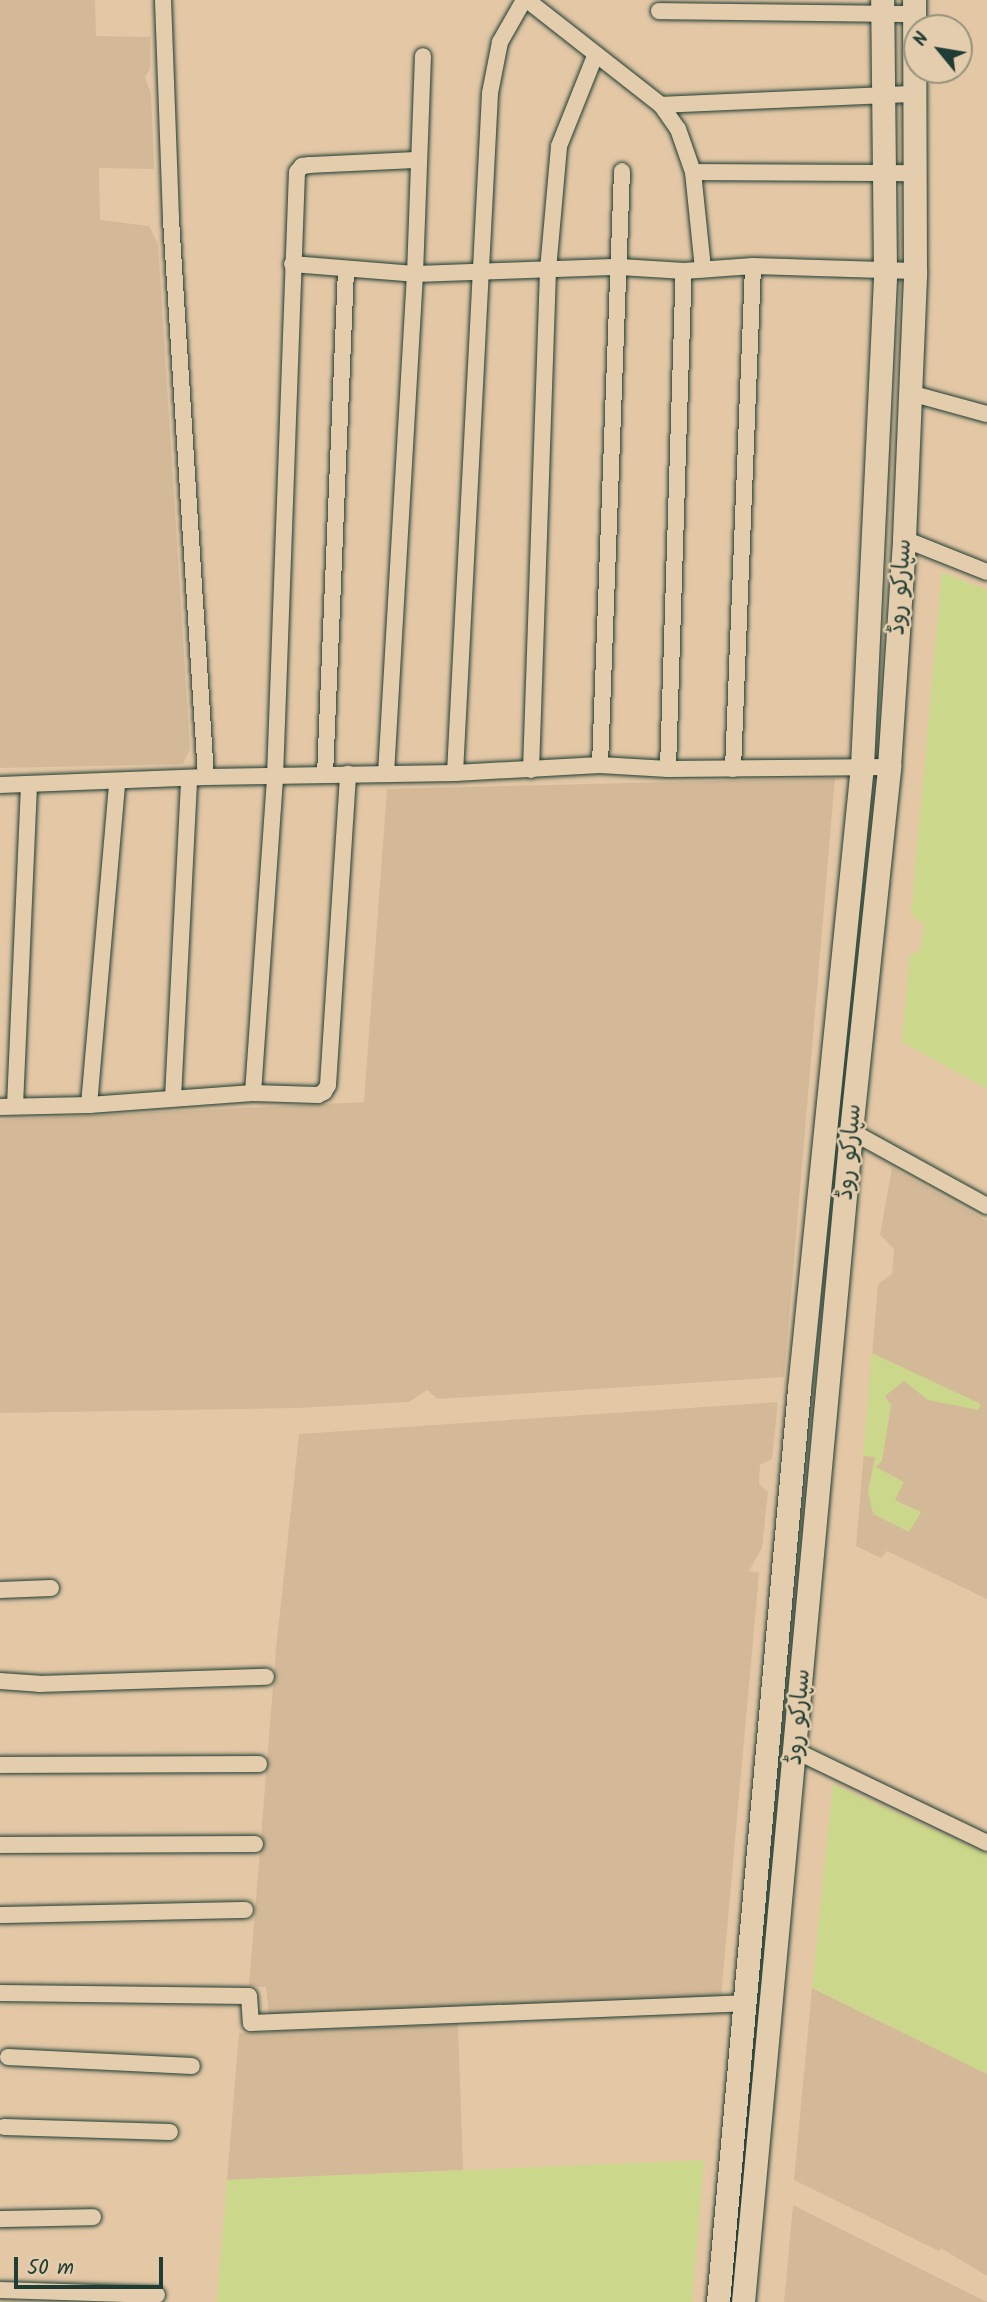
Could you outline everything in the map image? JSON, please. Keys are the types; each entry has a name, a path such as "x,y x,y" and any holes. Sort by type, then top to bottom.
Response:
{"street":[{"path":"163,0 171,219 206,777"},
{"path":"455,773 491,93 500,42 525,0 594,56 661,105 678,129 693,172 703,269"},
{"name":"سپارکو روڈ","path":"718,2302 799,1389 862,766 885,270 882,7"},
{"path":"659,11 914,7"},
{"name":"سپارکو روڈ","path":"744,2302 852,1131 889,766 904,539 915,271 914,7"},
{"path":"531,770 548,270 559,146 594,56"},
{"path":"386,774 415,274 424,57"},
{"path":"661,105 914,94"},
{"path":"253,1093 275,777 292,264 298,172 302,166 418,160"},
{"path":"600,765 622,171"},
{"path":"693,172 915,173"},
{"path":"292,264 415,274 620,267 684,271 754,266 915,271"},
{"path":"733,769 754,266"},
{"path":"325,775 346,269"},
{"path":"668,769 684,271"},
{"path":"910,393 987,414"},
{"path":"904,539 987,572"},
{"path":"0,785 206,777 455,773 600,765 668,769 889,766"},
{"path":"29,784 7,1107 89,1105 253,1093 318,1095 328,1085 348,774"},
{"path":"173,1098 189,778"},
{"path":"89,1105 117,782"},
{"path":"852,1131 987,1206"},
{"path":"0,1590 51,1588"},
{"path":"0,1681 39,1684 266,1677"},
{"path":"796,1751 987,1843"},
{"path":"0,1765 258,1765"},
{"path":"0,1845 255,1844"},
{"path":"0,1915 245,1910"},
{"path":"0,1993 249,1996 251,2023 745,2003"},
{"path":"8,2057 191,2066"},
{"path":"4,2127 170,2132"},
{"path":"0,2219 93,2217"},
{"path":"0,2290 157,2295"}],"shaded area":[{"path":"0,0 95,0 96,36 150,37 150,69 145,77 151,94 154,169 99,168 100,220 149,226 158,244 190,749 183,764 0,768"},
{"path":"835,778 784,1377 438,1399 427,1390 409,1402 298,1408 0,1413 0,1120 364,1102 387,789"},
{"path":"892,1168 987,1221 987,1599 887,1551 881,1558 856,1546 878,1284 892,1274 894,1249 880,1235"},
{"path":"778,1402 772,1459 760,1465 759,1484 768,1492 762,1548 749,1571 759,1573 721,1997 269,2016 266,1987 249,1986 276,1649 299,1434"},
{"path":"812,1988 987,2074 987,2276 941,2248 939,2251 794,2180"},
{"path":"458,2024 463,2170 227,2180 239,2033"},
{"path":"793,2205 987,2302 784,2302"}],"green space":[{"path":"942,572 987,590 987,1089 902,1042 910,954 920,951 924,924 911,915"},
{"path":"872,1353 981,1404 978,1410 928,1400 904,1381 885,1396 891,1405 882,1461 876,1467 904,1482 895,1500 921,1512 909,1532 873,1514 868,1491 875,1457 863,1456"},
{"path":"833,1784 987,1854 987,2074 812,1988"},
{"path":"704,2160 692,2302 217,2302 227,2180"}]}
